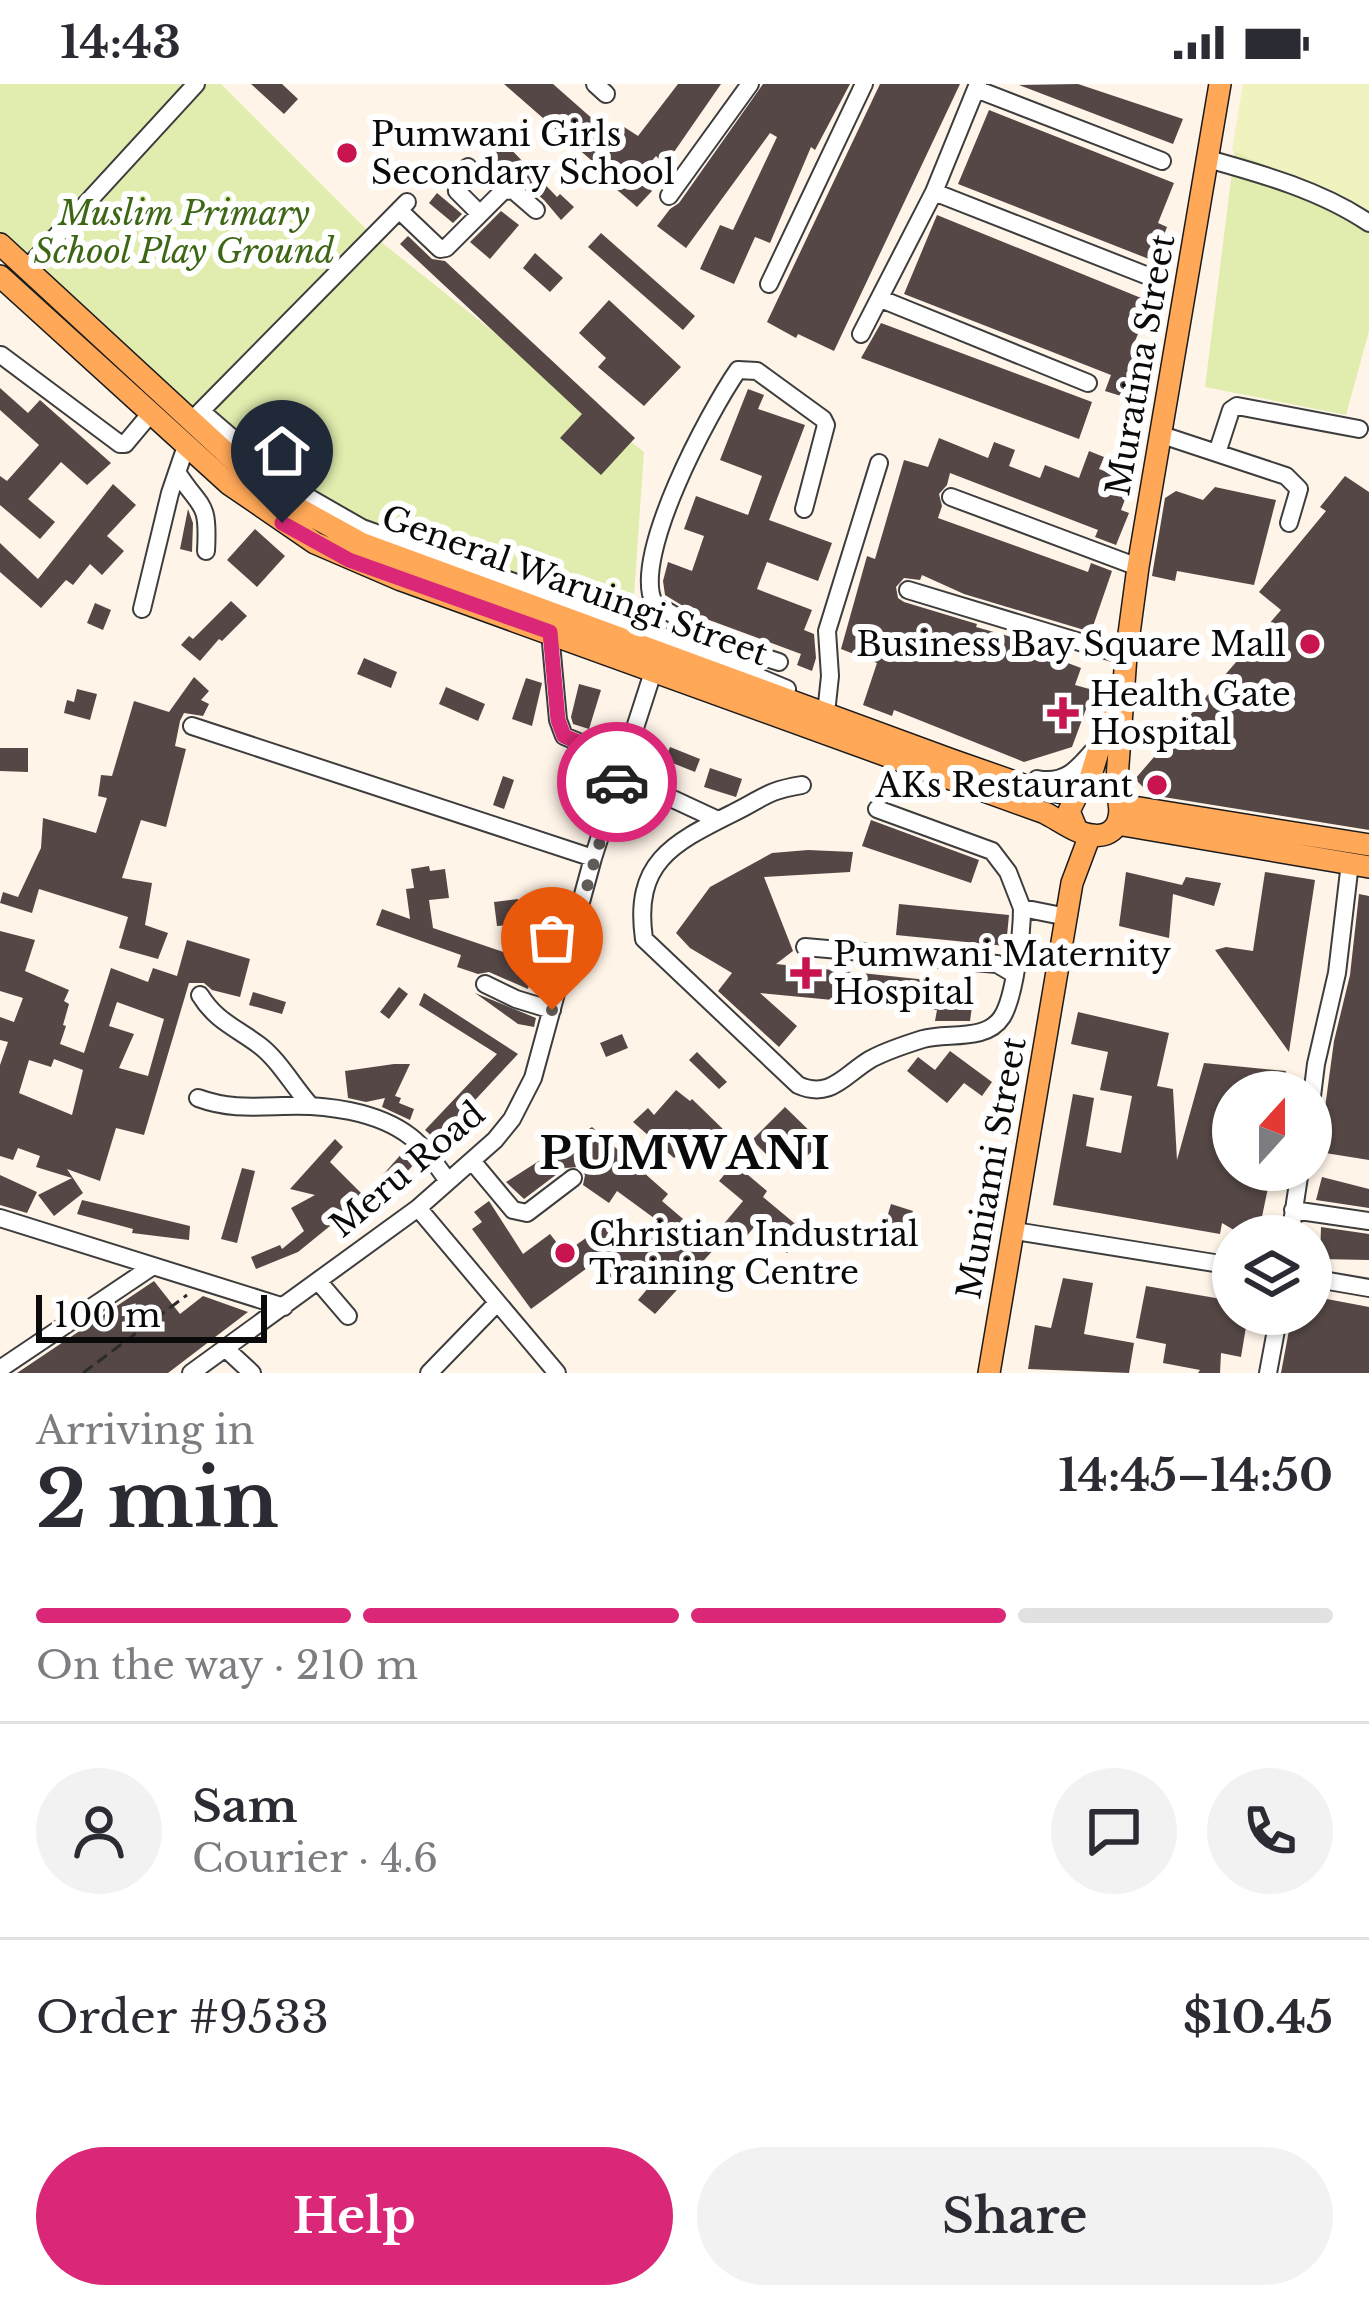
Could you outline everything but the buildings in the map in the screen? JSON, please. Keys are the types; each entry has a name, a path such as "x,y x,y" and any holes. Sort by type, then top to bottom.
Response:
{"main road":[{"name":"Muratina Street","path":"1118,807 1126,656 1208,159 1212,86"},
{"name":"General Waruingi Street","path":"0,244 197,415 248,473 283,500 361,543 1026,786 1081,790"},
{"name":"General Waruingi Street","path":"0,276 229,484 315,543 401,580 1046,813 1083,832"},
{"name":"Muratina Street","path":"1081,790 1103,740 1126,656"},
{"path":"1118,807 1107,834 1083,832 1070,811 1081,790 1105,786 1118,807 1360,865"},
{"path":"1118,807 1369,844"},
{"name":"Muniami Street","path":"989,1373 1083,832"}],"street":[{"path":"27,268 196,84"},
{"path":"669,196 750,84"},
{"path":"769,284 864,84"},
{"path":"861,334 934,192 977,87 1162,161"},
{"path":"1208,159 1286,183 1369,223"},
{"path":"468,167 457,191 480,214"},
{"path":"536,211 508,190 440,250 403,206 197,415 287,485 362,528 632,624 701,646 779,662"},
{"path":"934,192 1148,276"},
{"path":"881,298 1088,383"},
{"path":"1,356 120,444 151,413"},
{"path":"804,509 826,425 757,371 738,370 670,499 648,577 657,606 695,628 701,646 827,704 1043,782 1061,781 1077,770 1103,740"},
{"path":"1217,453 1231,410 1238,406 1359,429"},
{"path":"1162,435 1286,476 1299,489 1289,523"},
{"path":"142,609 186,446"},
{"path":"827,704 826,631 879,463"},
{"path":"177,472 207,514 206,551"},
{"path":"951,497 1138,567"},
{"path":"908,590 1126,656"},
{"path":"550,632 558,720 564,736 718,820"},
{"name":"Meru Road","path":"191,1373 418,1208 496,1140 518,1108 533,1078 593,858 653,669"},
{"path":"192,726 593,858"},
{"path":"802,784 768,791 674,843 663,855 640,910 644,939 799,1085 813,1091 826,1090 870,1060 926,1038 987,1030 1002,1017 1014,974 1022,938 1022,908 1009,872 992,851 877,808"},
{"path":"1315,1071 1360,865"},
{"path":"1022,908 1067,917"},
{"path":"805,947 997,964 1014,974"},
{"path":"485,984 552,1010"},
{"path":"200,995 212,1015 258,1044 310,1105"},
{"path":"198,1098 239,1108 310,1105 363,1116 414,1139 448,1181"},
{"path":"472,1161 520,1213 527,1213 573,1178"},
{"path":"1293,1215 1296,1191"},
{"path":"418,1208 557,1373"},
{"path":"1293,1210 1369,1221"},
{"path":"0,1218 284,1307"},
{"path":"1015,1231 1212,1263"},
{"path":"0,1369 153,1266"},
{"path":"317,1281 348,1316"},
{"path":"1332,1282 1369,1288"},
{"path":"429,1373 497,1303"},
{"path":"1268,1373 1275,1335"},
{"path":"225,1348 252,1373"}],"path":[{"path":"83,1373 202,1282"}],"green space":[{"name":"Muslim Primary School Play Ground","path":"0,84 221,84 371,234 644,452 632,624 338,516 194,419 0,244"},
{"path":"1243,84 1369,84 1369,331 1346,415 1205,387"},
{"path":"1243,84 1369,84 1369,214 1232,150"}],"way so far":[{"path":"552,1010 617,782"}],"place":[{"name":"Pumwani Girls Secondary School","path":"347,153"},
{"name":"Business Bay Square Mall","path":"1310,644"},
{"name":"Health Gate Hospital","path":"1063,713"},
{"name":"AKs Restaurant","path":"1157,785"},
{"name":"Pumwani Maternity Hospital","path":"806,973"},
{"name":"Christian Industrial Training Centre","path":"565,1253"}],"district":[{"name":"PUMWANI","path":"686,1153"}],"route":[{"path":"282,523 349,560 550,632 558,720 564,736 623,761 617,782"}]}
